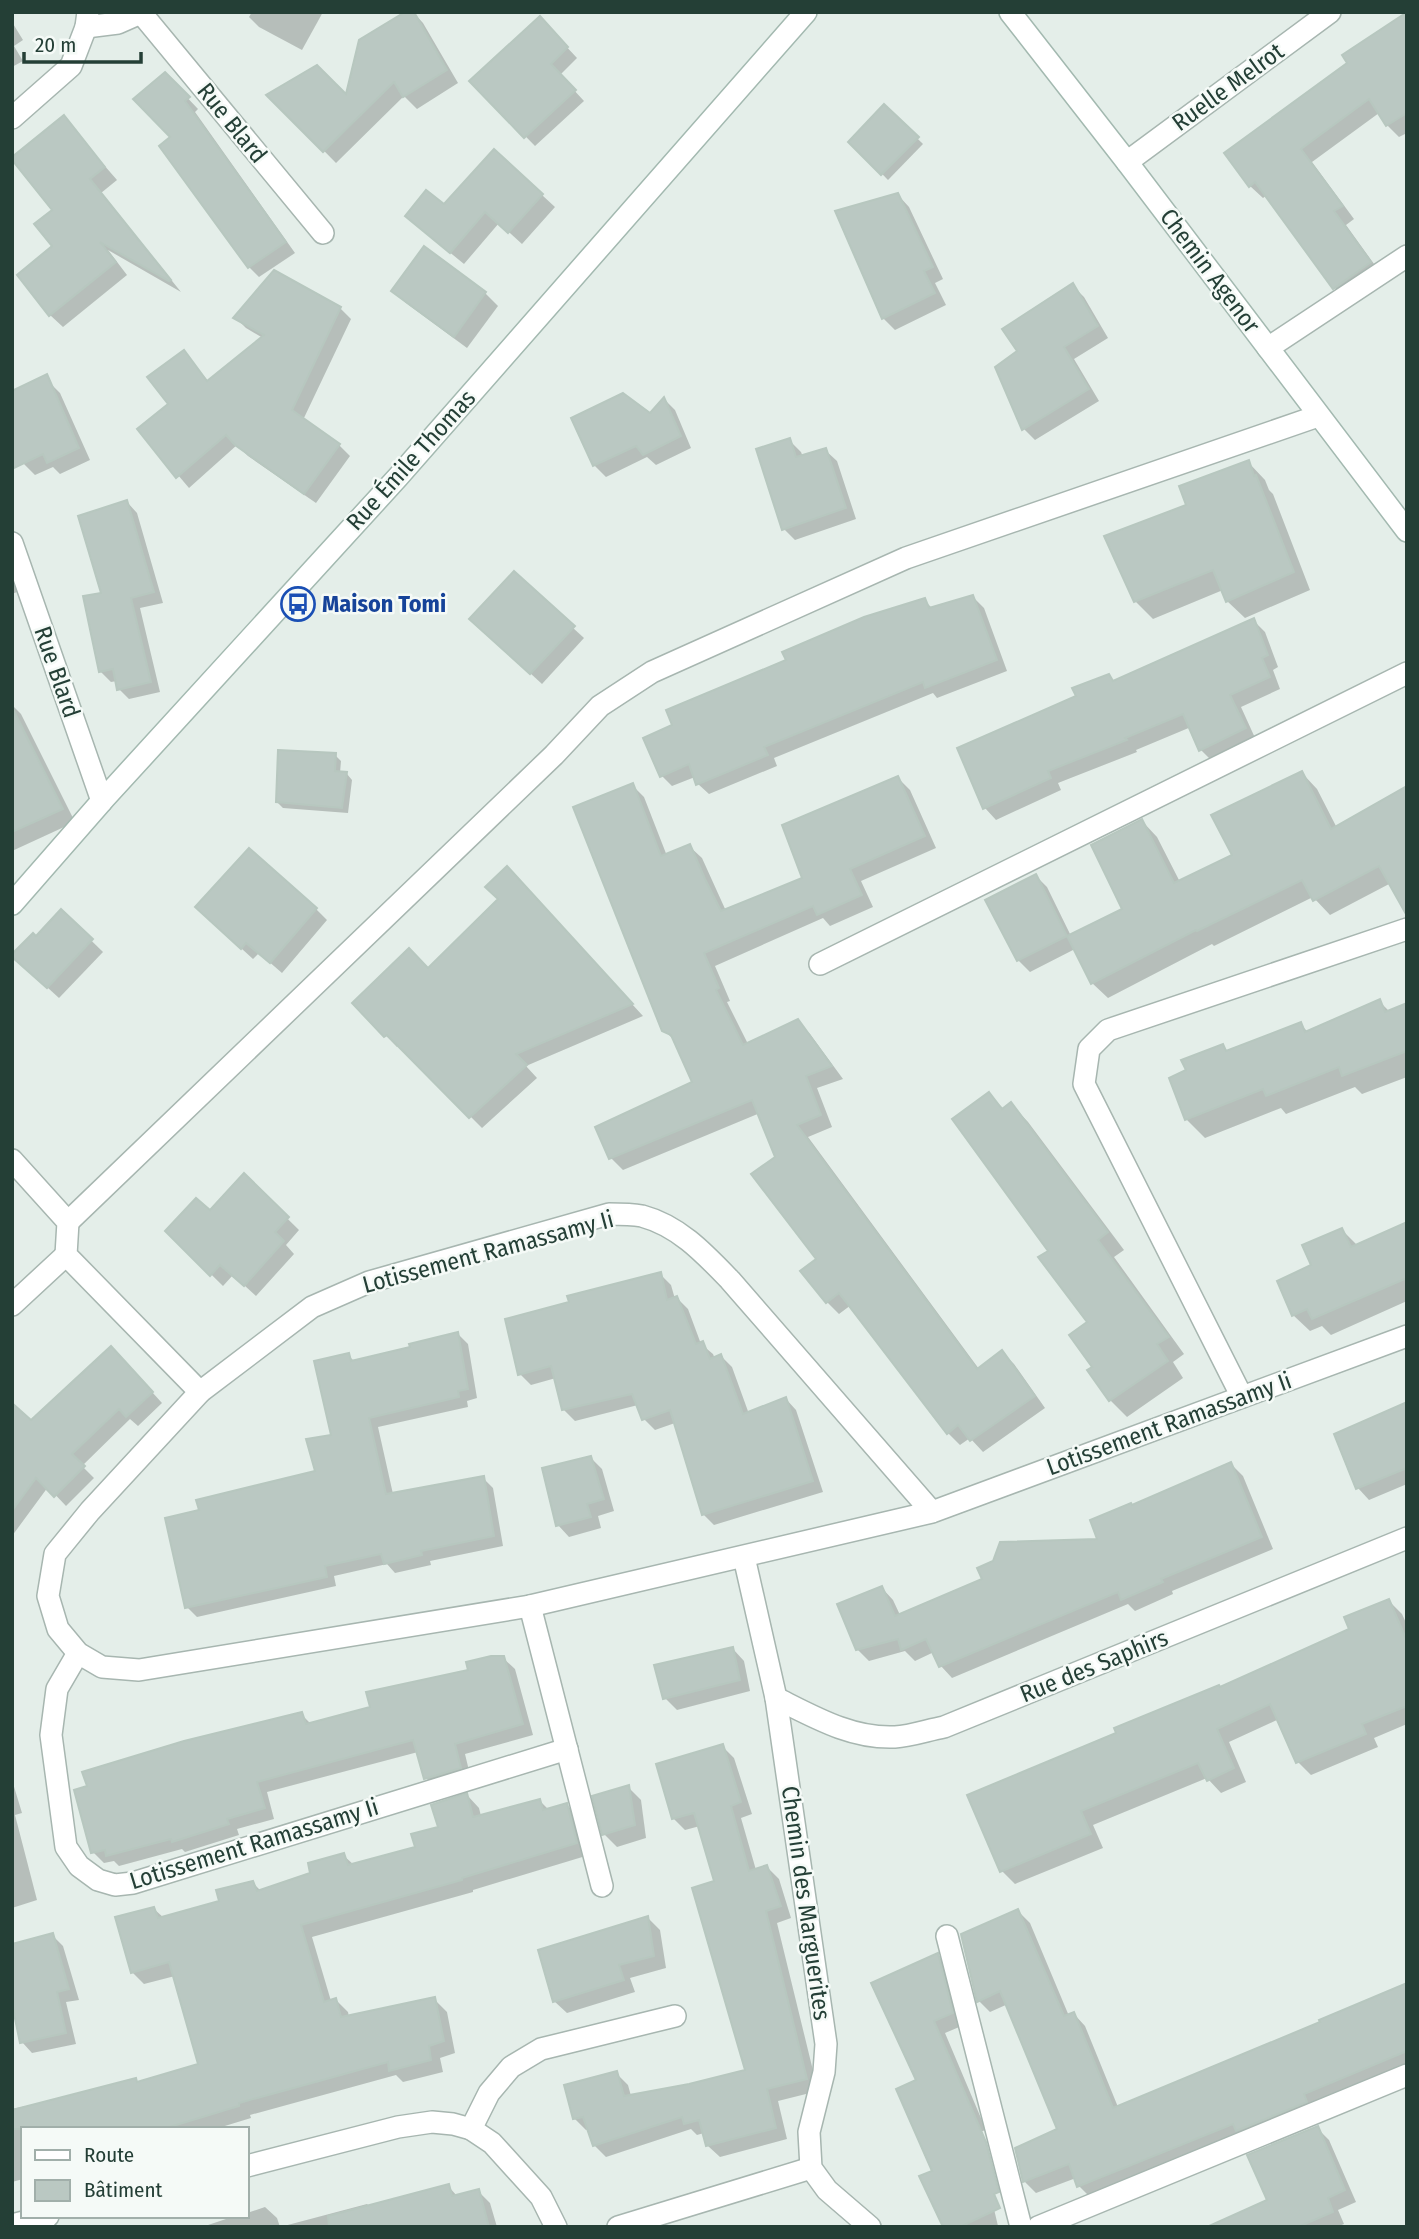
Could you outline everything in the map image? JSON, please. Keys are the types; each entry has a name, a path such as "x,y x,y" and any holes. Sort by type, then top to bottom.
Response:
{"street":[{"name":"Rue Émile Thomas","path":"12,904 102,801 397,477 806,12"},
{"name":"Chemin Agenor","path":"1010,12 1407,531"},
{"name":"Ruelle Melrot","path":"1127,162 1330,12"},
{"name":"Rue Blard","path":"12,118 71,66 87,20 118,23 143,13 323,233"},
{"path":"1268,348 1407,256"},
{"path":"12,1305 66,1255 68,1222 554,755 600,706 652,672 906,558 1318,416"},
{"name":"Rue Blard","path":"12,544 102,801"},
{"path":"820,964 1407,673"},
{"path":"1242,1397 1084,1084 1088,1049 1108,1030 1407,929"},
{"path":"12,1160 68,1222"},
{"name":"Lotissement Ramassamy Ii","path":"932,1512 700,1249 666,1224 639,1216 609,1214 369,1282 312,1307 200,1392 90,1511 55,1554 48,1596 58,1629 78,1653 102,1667 139,1670 530,1606 932,1512 1407,1336"},
{"path":"66,1255 200,1392"},
{"name":"Rue des Saphirs","path":"776,1698 823,1722 858,1734 896,1737 944,1727 1407,1538"},
{"name":"Chemin des Marguerites","path":"744,1557 776,1698 826,2044 824,2072 808,2132 811,2168"},
{"path":"530,1606 602,1886"},
{"name":"Lotissement Ramassamy Ii","path":"78,1653 57,1689 51,1735 66,1847 79,1866 97,1880 115,1885 133,1883 567,1749"},
{"path":"947,1936 1021,2227"},
{"path":"471,2129 489,2093 511,2067 541,2049 675,2016"},
{"path":"1038,2227 1407,2075"},
{"path":"248,2166 398,2127 432,2122 471,2129 492,2143 541,2197 556,2227"},
{"path":"618,2227 811,2168 827,2190 870,2227"},
{"path":"12,2225 40,2218"}],"building":[{"path":"405,12 414,12 447,70 403,97 394,82 323,152 266,95 317,65 346,94 359,40"},
{"path":"1407,12 1407,113 1386,126 1369,99 1301,149 1343,206 1334,211 1371,262 1333,289 1255,182 1249,187 1224,153 1347,63 1342,55"},
{"path":"540,16 568,47 551,64 576,90 524,138 469,81"},
{"path":"165,72 190,97 185,101 286,242 248,268 159,146 170,137 133,99"},
{"path":"884,104 919,137 881,175 848,142"},
{"path":"64,115 105,167 90,179 171,280 100,242 116,262 49,316 17,275 52,246 34,224 52,210 12,157"},
{"path":"494,149 543,194 508,233 485,212 450,253 405,216 426,190 444,204"},
{"path":"898,193 933,267 924,271 935,293 882,319 835,211"},
{"path":"424,246 486,292 454,337 391,291"},
{"path":"274,270 341,307 292,410 340,444 304,494 235,445 226,435 176,478 137,429 168,404 147,377 184,350 207,381 264,335 233,318"},
{"path":"1073,283 1098,326 1064,347 1089,389 1022,430 995,367 1017,351 1002,329"},
{"path":"47,374 79,448 47,463 43,454 12,469 12,391"},
{"path":"623,393 650,413 664,397 681,436 643,455 636,446 593,466 571,418"},
{"path":"790,438 796,457 826,448 846,508 782,530 756,449"},
{"path":"1249,460 1294,572 1226,602 1213,570 1134,602 1104,536 1186,505 1179,486"},
{"path":"127,500 154,592 131,598 151,682 117,690 113,669 99,672 83,596 101,593 78,516"},
{"path":"514,571 575,626 530,674 469,619"},
{"path":"973,595 997,660 925,688 923,682 764,747 768,755 696,785 689,764 660,777 643,738 672,725 666,710 786,660 782,652 864,617 925,598 929,608"},
{"path":"1254,618 1268,655 1262,658 1270,677 1230,695 1246,728 1199,751 1183,714 1125,738 1127,740 1048,771 1051,778 983,809 957,748 1076,696 1072,688 1109,674 1113,681"},
{"path":"12,707 63,809 12,832"},
{"path":"278,750 336,753 335,771 347,772 342,808 276,802"},
{"path":"1302,771 1331,829 1407,786 1407,916 1379,866 1313,901 1302,880 1091,984 1067,936 1122,909 1091,845 1142,819 1174,883 1232,855 1211,815"},
{"path":"898,776 925,836 850,869 862,895 817,915 813,906 704,953 719,988 716,990 743,1045 798,1019 832,1066 806,1076 821,1115 797,1125 977,1369 1002,1350 1035,1396 970,1441 958,1425 947,1434 839,1293 826,1303 800,1271 816,1259 751,1174 775,1157 752,1100 609,1159 595,1127 692,1082 671,1035 662,1031 573,807 633,783 661,856 690,844 721,911 802,878 782,825"},
{"path":"249,848 317,908 270,963 246,943 241,949 195,907"},
{"path":"507,866 633,1004 516,1054 527,1065 469,1118 352,1003 409,948 428,968 498,899 485,887"},
{"path":"1036,874 1067,936 1017,961 985,900"},
{"path":"61,909 93,939 47,988 12,957 12,954 33,933 36,936"},
{"path":"1380,999 1385,1012 1407,1003 1407,1051 1342,1076 1339,1067 1266,1096 1263,1089 1185,1120 1169,1078 1186,1070 1181,1060 1223,1044 1226,1051 1301,1022 1305,1032"},
{"path":"989,1092 1002,1109 1011,1102 1108,1232 1098,1240 1169,1337 1157,1344 1168,1361 1109,1401 1087,1370 1092,1367 1069,1335 1087,1322 1038,1257 1048,1251 952,1119"},
{"path":"244,1173 289,1217 275,1232 284,1241 244,1286 220,1265 210,1276 165,1231 196,1198 210,1210"},
{"path":"1407,1222 1407,1278 1312,1319 1307,1309 1292,1316 1277,1281 1311,1265 1302,1245 1342,1228 1351,1247"},
{"path":"661,1272 667,1300 677,1296 696,1344 703,1341 710,1359 721,1354 743,1414 786,1397 813,1481 702,1515 670,1410 642,1420 632,1394 562,1410 551,1366 518,1375 505,1319 569,1302 567,1296"},
{"path":"458,1332 468,1389 458,1391 459,1397 369,1418 386,1494 484,1476 494,1536 421,1551 422,1555 384,1564 381,1554 325,1566 327,1577 185,1608 165,1518 199,1510 196,1500 315,1471 306,1439 331,1435 314,1361 349,1353 351,1361"},
{"path":"111,1346 153,1392 126,1417 119,1409 72,1454 85,1466 54,1497 36,1478 12,1511 12,1403 31,1420"},
{"path":"1407,1402 1407,1468 1356,1489 1334,1434"},
{"path":"591,1456 604,1499 587,1504 591,1517 556,1526 542,1468"},
{"path":"1231,1462 1262,1537 1161,1579 1163,1582 1121,1600 1118,1592 939,1667 926,1639 901,1650 898,1639 856,1650 837,1604 882,1586 895,1616 982,1579 977,1568 993,1561 1000,1542 1097,1539 1090,1520 1131,1503 1132,1505"},
{"path":"1389,1599 1407,1641 1407,1706 1362,1724 1366,1734 1296,1763 1270,1704 1217,1729 1234,1768 1207,1781 1198,1763 1081,1811 1091,1834 1000,1872 967,1795 1116,1733 1114,1728 1219,1685 1220,1687 1349,1629 1344,1617"},
{"path":"733,1647 740,1680 663,1699 654,1665"},
{"path":"504,1656 523,1724 455,1744 461,1768 424,1779 413,1740 257,1782 265,1808 227,1819 229,1824 172,1842 171,1839 106,1856 105,1850 91,1853 74,1790 87,1786 82,1772 184,1741 302,1712 306,1724 370,1707 366,1692 468,1670 466,1662"},
{"path":"723,1744 741,1802 731,1806 749,1871 767,1865 781,1906 766,1911 807,2079 767,2089 776,2128 706,2146 699,2120 684,2124 682,2117 593,2146 583,2117 573,2119 564,2085 617,2071 624,2096 745,2070 692,1888 714,1881 694,1813 672,1819 656,1764"},
{"path":"629,1785 635,1825 602,1835 592,1796"},
{"path":"467,1793 473,1817 540,1799 543,1810 567,1803 577,1843 462,1880 301,1925 324,2002 336,1998 341,2017 435,1997 444,2041 429,2046 431,2060 389,2071 388,2062 239,2103 239,2106 170,2127 12,2129 12,2110 136,2078 137,2082 198,2064 169,1962 131,1973 115,1917 154,1907 158,1918 219,1901 216,1890 253,1881 257,1891 310,1873 308,1863 344,1853 348,1865 415,1847 411,1834 438,1827 431,1805"},
{"path":"1018,1909 1064,2016 1074,2012 1113,2108 1407,1983 1407,2051 1304,2094 1307,2102 1236,2131 1233,2124 1077,2187 1069,2164 1023,2182 1015,2148 1057,2129 1000,1991 977,2002 961,1934"},
{"path":"648,1916 654,1956 619,1965 624,1980 553,2002 538,1950"},
{"path":"53,1933 69,1989 57,1992 66,2033 20,2043 12,2004 12,1944"},
{"path":"938,1953 953,2013 934,2021 986,2142 999,2192 994,2194 1000,2208 960,2227 943,2227 919,2176 932,2171 896,2089 916,2080 871,1983"},
{"path":"1318,2126 1345,2190 1328,2198 1333,2212 1298,2227 1207,2227 1267,2200 1247,2155"},
{"path":"449,2184 452,2196 479,2189 489,2227 329,2227 328,2216"}],"place":[{"name":"Maison Tomi","path":"298,604"}]}
